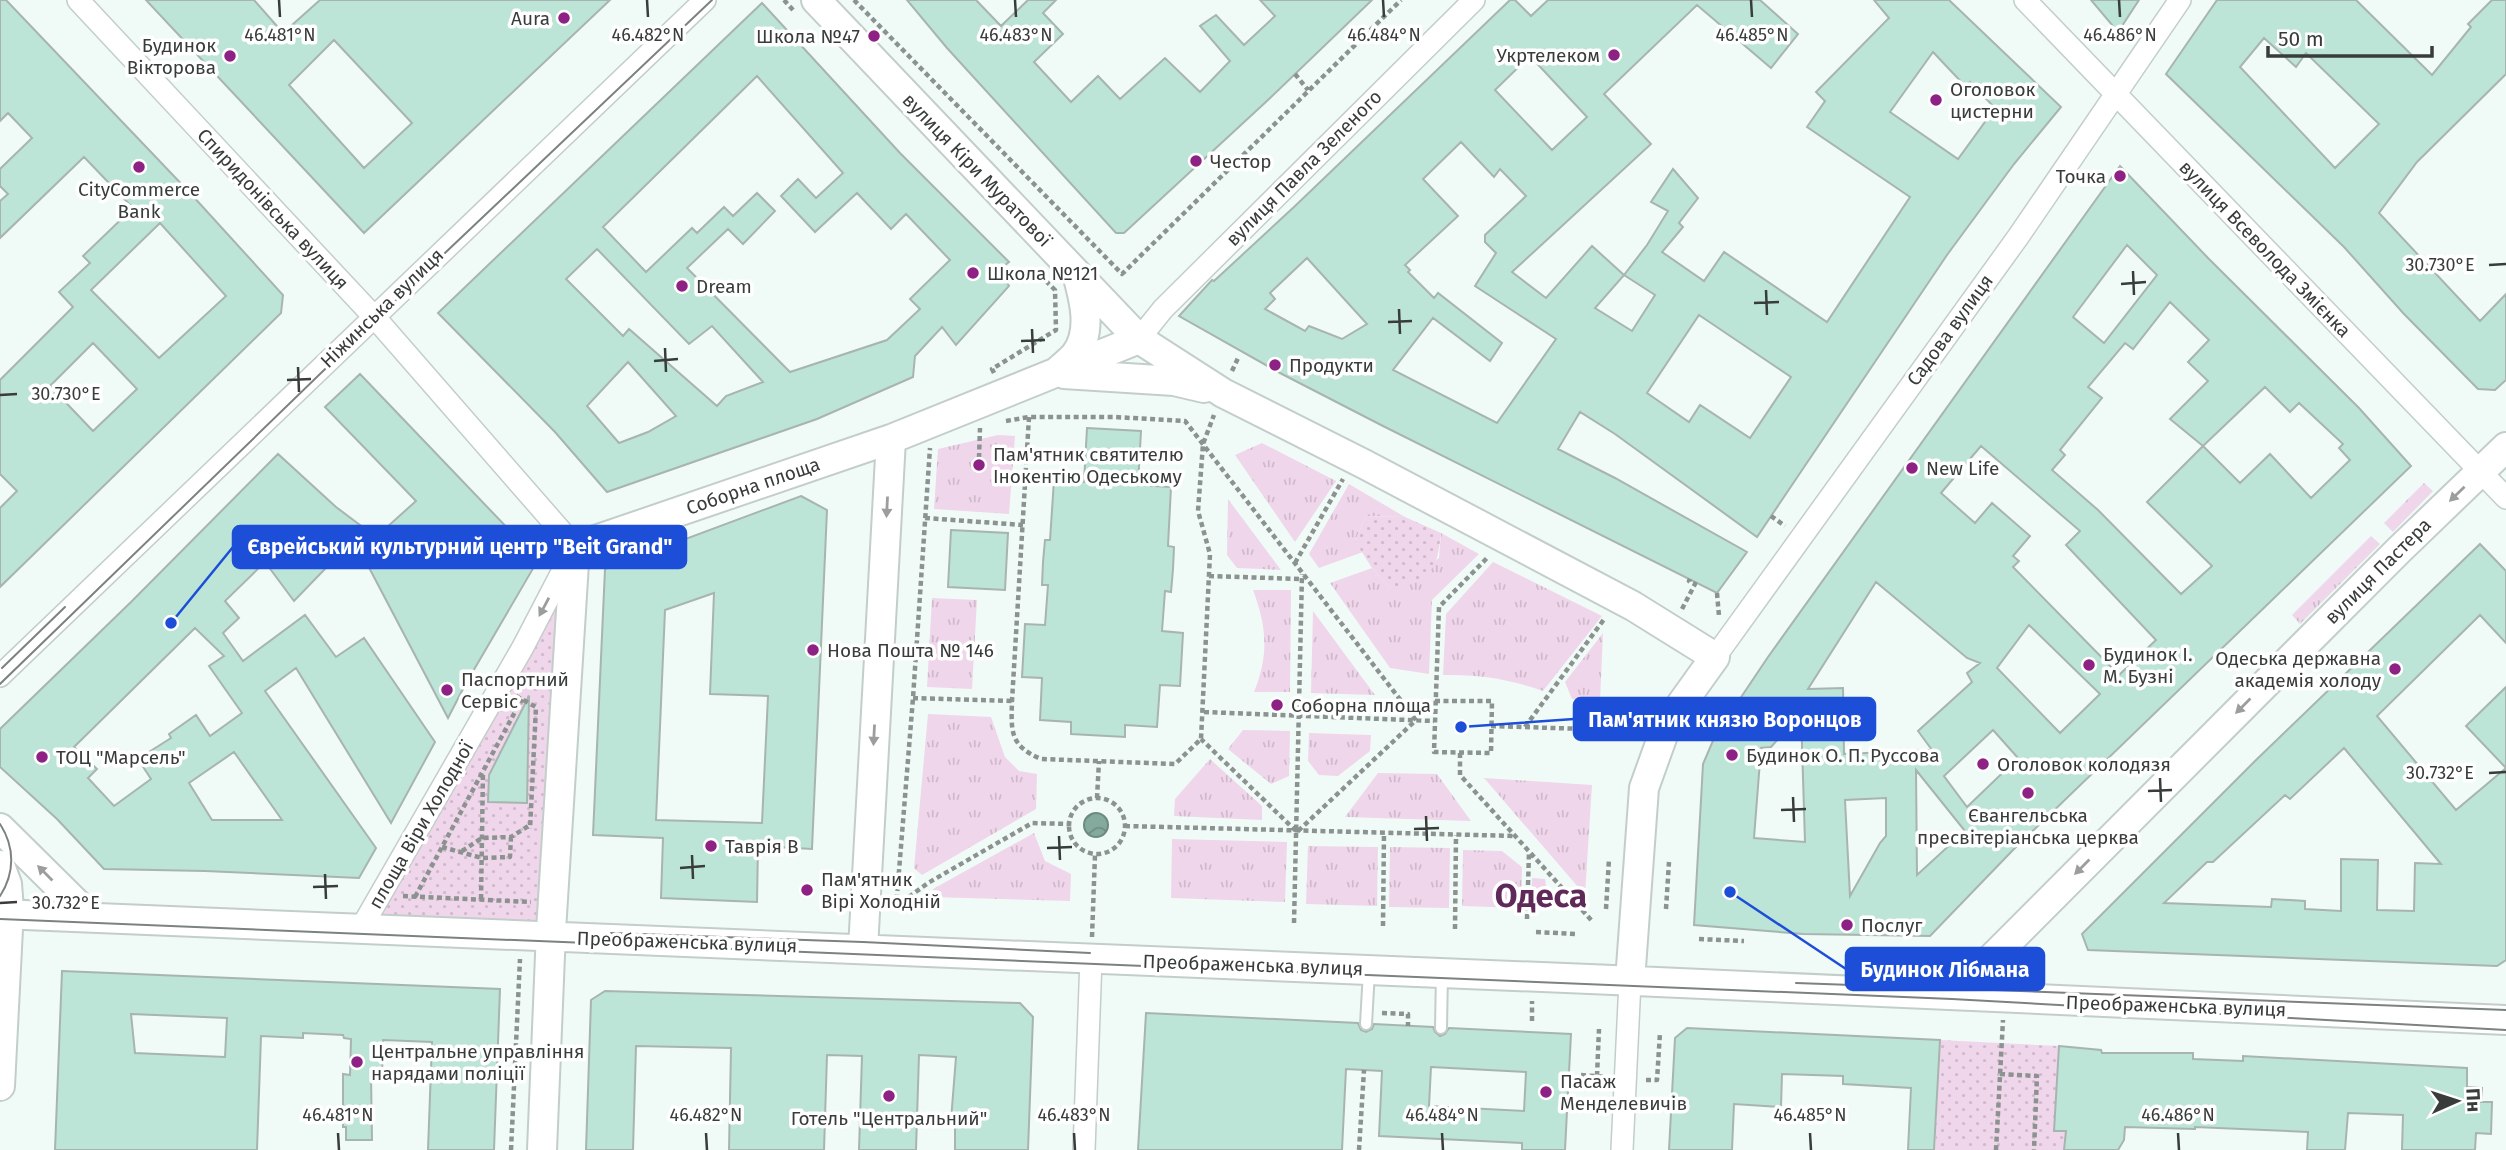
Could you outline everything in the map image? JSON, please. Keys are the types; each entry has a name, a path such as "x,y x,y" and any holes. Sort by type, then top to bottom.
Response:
{"street":[{"name":"Спиридонівська вулиця","path":"78,0 373,317 575,547"},
{"name":"Ніжинська вулиця","path":"0,676 705,0"},
{"name":"вулиця Кіри Муратової","path":"816,0 1066,282 1139,339"},
{"name":"вулиця Павла Зеленого","path":"1139,339 1171,300 1474,0"},
{"name":"вулиця Всеволода Змієнка","path":"2025,0 2506,498"},
{"name":"Садова вулиця","path":"1715,657 2018,237 2180,0"},
{"path":"1054,374 1076,354 1085,330 1085,303 1066,282"},
{"name":"Соборна площа","path":"575,547 891,439 1139,339 1223,393 1355,459 1619,599 1715,657"},
{"name":"Соборна площа","path":"1054,374 1125,376 1174,381 1223,393"},
{"path":"863,949 891,439"},
{"name":"вулиця Пастера","path":"1955,995 2389,560 2506,447"},
{"path":"541,1150 551,937 540,902 575,547"},
{"name":"площа Віри Холодної","path":"360,930 523,647 575,547"},
{"path":"1622,1150 1630,981 1644,789 1667,724 1715,657"},
{"path":"0,828 90,917"},
{"path":"0,865 6,884 0,1086"},
{"name":"Преображенська вулиця","path":"4,914 2506,1020"},
{"path":"1084,1150 1091,959"}],"lane":[{"path":"1366,1018 1368,970"},
{"path":"1441,1028 1442,973"}],"path":[{"path":"854,0 1122,274 1401,0"},
{"path":"1295,74 1308,90"},
{"path":"992,369 1056,330 1066,282"},
{"path":"1004,422 1029,417 1114,417 1185,421 1295,563 1302,576 1416,720"},
{"path":"1029,417 1011,726 1015,741 1026,753 1041,759 1175,764 1201,739 1210,554 1198,511 1203,444"},
{"path":"967,432 992,425"},
{"path":"979,458 980,428"},
{"path":"930,444 896,908 928,883 1031,823 1069,824"},
{"path":"1295,563 1355,459"},
{"path":"1771,516 1786,527"},
{"path":"925,518 1023,525"},
{"path":"1435,701 1492,701 1491,753 1434,752 1434,721 1439,607 1505,539"},
{"path":"1209,576 1302,576"},
{"path":"1294,923 1302,576"},
{"path":"1682,609 1695,584 1689,581 1690,579"},
{"path":"1717,593 1720,617"},
{"path":"1525,727 1619,599"},
{"path":"913,698 1012,701"},
{"path":"415,897 522,699"},
{"path":"530,837 536,707"},
{"path":"1204,712 1434,721"},
{"path":"1297,832 1416,720"},
{"path":"1491,726 1616,730"},
{"path":"1201,739 1297,832"},
{"path":"1460,753 1460,775 1592,921"},
{"path":"1097,798 1098,761"},
{"path":"481,900 483,771"},
{"path":"1097,798 1114,804 1124,818 1125,826 1119,844 1104,854 1081,850 1072,839 1069,824 1075,809 1089,799 1097,798"},
{"path":"461,852 482,838 511,837 530,824"},
{"path":"1125,826 1515,836"},
{"path":"1383,926 1384,833"},
{"path":"1455,929 1456,835"},
{"path":"442,847 482,858 510,857 511,837"},
{"path":"1527,919 1530,851"},
{"path":"1091,959 1095,854"},
{"path":"1606,909 1609,859"},
{"path":"1666,909 1669,862"},
{"path":"527,889 540,902"},
{"path":"380,895 540,902"},
{"path":"1536,932 1576,934"},
{"path":"1699,939 1744,941"},
{"path":"511,1150 520,959"},
{"path":"1996,1150 2004,998"},
{"path":"1532,1000 1532,1021"},
{"path":"1366,1018 1408,1014 1408,1026"},
{"path":"1597,1076 1600,1029"},
{"path":"1657,1080 1660,1033"},
{"path":"1359,1150 1364,1070"},
{"path":"2000,1074 2037,1076 2034,1150"}],"green space":[{"path":"998,435 1015,436 1009,514 934,509 938,449"},
{"path":"1262,443 1336,481 1295,542 1235,455"},
{"path":"2424,483 2433,491 2393,532 2384,523"},
{"path":"1349,484 1405,517 1366,516 1355,541 1363,552 1319,568 1309,554"},
{"path":"1228,499 1281,570 1237,568 1227,555"},
{"path":"1366,516 1405,517 1441,533 1437,558 1428,573 1413,582 1389,588 1355,541"},
{"path":"1441,533 1479,554 1432,600 1429,674 1390,668 1330,583 1372,568 1389,588 1439,558"},
{"path":"2371,536 2380,544 2300,624 2292,615"},
{"path":"575,547 551,937 360,930"},
{"path":"1493,562 1602,616 1543,691 1494,678 1443,675 1446,614"},
{"path":"1253,590 1291,590 1290,692 1254,692 1262,665 1264,641 1261,617"},
{"path":"932,598 977,600 972,689 927,687"},
{"path":"1313,611 1375,695 1311,693"},
{"path":"1603,633 1600,701 1572,699 1565,682"},
{"path":"928,714 991,717 1005,757 1019,771 1037,774 1036,809 922,875 914,868"},
{"path":"1243,730 1290,731 1289,776 1271,784 1228,749"},
{"path":"1309,733 1371,735 1370,751 1338,776 1319,775 1308,761"},
{"path":"1210,759 1262,806 1262,820 1174,816 1175,799"},
{"path":"1378,773 1437,774 1471,821 1345,817"},
{"path":"1484,778 1592,785 1585,895"},
{"path":"1034,833 1045,861 1071,874 1070,901 932,897 933,889"},
{"path":"1172,839 1287,842 1285,902 1171,898"},
{"path":"1308,846 1378,847 1377,906 1306,904"},
{"path":"1390,847 1450,848 1449,908 1389,907"},
{"path":"1463,850 1502,851 1522,867 1521,908 1462,906"},
{"path":"1532,878 1545,879 1547,891 1562,908 1531,907"},
{"path":"1940,1040 2059,1046 2054,1130 2066,1131 2064,1150 1935,1150"}],"water":[{"path":"1096,813 1105,816 1108,825 1105,834 1096,837 1087,834 1084,825 1087,816"}],"building":[{"path":"0,0 6,0 283,295 281,313 0,587 0,508 17,491 0,474 0,380 73,307 59,292 90,263 83,256 133,208 84,157 0,238 0,201 8,194 0,186 0,169 32,138 8,113 0,121","holes":["160,223 226,296 159,358 91,290","93,343 137,389 93,431 50,386"]},
{"path":"146,0 254,0 283,33 320,0 610,0 364,233","holes":["334,40 412,123 364,168 289,85"]},
{"path":"907,0 976,0 1001,26 1028,0 1056,0 1043,13 1063,34 1034,62 1071,102 1098,76 1120,99 1165,58 1200,92 1230,61 1200,26 1216,15 1244,45 1275,16 1260,0 1372,0 1124,233 1116,233 947,48"},
{"path":"1510,0 1515,0 1531,16 1548,0 1760,0 1798,34 1771,68 1697,5 1604,94 1651,144 1512,272 1546,298 1592,246 1624,275 1668,211 1651,202 1673,169 1698,198 1679,223 1683,227 1662,252 1704,281 1724,252 1827,322 1910,197 1807,127 1825,101 1816,92 1889,18 1874,0 1949,0 2061,107 2014,164 1947,255 1757,537 1615,434 1580,412 1558,449 1747,552 1717,593 1280,373 1179,316 1212,280 1294,207","holes":["1933,52 1966,87 1970,82 1995,108 1958,159 1890,112","1530,56 1587,117 1552,150 1495,90","1461,142 1494,177 1500,169 1526,196 1485,235 1485,242 1496,253 1475,286 1556,339 1497,423 1393,370 1433,318 1490,361 1502,343 1438,293 1434,298 1408,272 1410,270 1405,265 1458,216 1423,179","1307,258 1367,324 1342,339 1309,326 1305,331 1265,309 1275,299 1270,293","1624,275 1655,295 1632,331 1595,308","1699,315 1791,377 1750,438 1700,405 1689,422 1647,393"]},
{"path":"2091,0 2139,0 2118,32"},
{"path":"2217,0 2356,0 2432,75 2471,27 2468,24 2492,0 2506,0 2506,74 2417,162 2379,213 2480,321 2506,294 2506,380 2495,390 2478,389 2404,314 2344,247 2166,74","holes":["2264,38 2296,67 2306,53 2379,124 2335,168 2240,67"]},
{"path":"762,3 900,153 1009,262 999,270 1009,286 956,345 942,327 915,356 913,377 817,419 607,492 555,432 438,313","holes":["757,76 843,173 816,198 798,179 781,196 815,232 857,193 891,229 906,214 950,260 910,299 920,309 887,340 790,372 687,268 728,229 743,244 775,211 757,193 733,216 724,207 697,233 692,228 646,272 603,227","597,249 689,344 712,326 763,382 726,396 717,406 629,329 623,336 566,279","628,362 676,416 648,432 619,443 587,406"]},
{"path":"2120,166 2359,408 2411,466 2013,850 1930,936 1803,934 1694,925 1703,764 1715,736 1768,657","holes":["2127,245 2157,275 2104,343 2073,317","2170,302 2209,340 2188,362 2208,381 2170,419 2203,446 2147,502 2212,566 2181,594 2098,510 2052,470 2065,455 2060,450 2102,398 2088,387 2125,343 2133,349","2265,387 2290,412 2299,403 2343,444 2339,448 2350,460 2311,498 2270,454 2240,483 2203,446","1981,446 2080,531 2066,545 2156,640 2119,675 2013,567 2019,561 2013,556 2030,536 1992,503 1975,523 1941,493","1876,582 1967,658 1980,663 1967,673 1972,682 1918,731 1932,750 1844,754 1843,688 1808,689","2029,625 2100,694 2060,733 1997,668","1801,714 1805,842 1754,838 1761,748 1771,747","1993,730 2018,758 1967,807 1944,776","1916,770 1965,831 1917,875","1886,798 1886,836 1850,896 1845,800"]},
{"path":"360,374 538,560 448,718 354,539 294,601 265,562 225,601 239,618 223,633 243,661 305,615 336,657 364,638 435,742 391,823 296,668 265,691 376,848 359,878 104,869 57,819 0,767 0,729 278,454 336,507 376,537 416,501 325,407","holes":["195,628 224,656 209,666 242,713 210,736 196,715 169,734 171,738 138,759 151,779 114,806 88,778 97,769 74,747","234,752 282,820 212,820 189,783"]},
{"path":"1087,428 1141,431 1138,485 1171,487 1168,546 1174,547 1173,569 1171,592 1165,591 1162,631 1183,633 1180,686 1160,685 1157,727 1125,725 1125,737 1071,734 1071,722 1040,720 1042,678 1022,677 1025,624 1045,625 1048,585 1042,585 1043,562 1045,540 1050,540 1054,480 1084,482"},
{"path":"801,496 827,510 812,849 758,846 757,902 661,898 663,838 593,835 605,569","holes":["714,593 710,694 768,696 762,823 656,820 665,610"]},
{"path":"951,530 1008,533 1005,590 948,587"},
{"path":"2480,544 2506,571 2506,643 2480,615 2377,716 2456,810 2506,768 2506,960 2497,966 2088,950 2082,934 2254,762","holes":["2344,748 2441,864 2415,863 2414,911 2377,910 2378,860 2341,859 2341,911 2305,909 2305,901 2272,899 2271,907 2164,903 2285,795 2290,799"]},
{"path":"2506,687 2506,768 2466,726"},
{"path":"529,696 527,803 488,802 489,775"},
{"path":"62,971 500,989 494,1150 428,1150 432,1042 383,1040 382,1075 371,1075 372,1140 346,1140 346,1127 343,1127 343,1074 350,1075 351,1039 344,1038 343,1035 303,1033 303,1038 261,1036 257,1150 55,1150","holes":["131,1014 227,1018 225,1057 135,1053"]},
{"path":"605,991 1020,1003 1033,1017 1028,1150 955,1150 955,1120 951,1120 956,1057 919,1055 916,1150 859,1150 862,1056 827,1055 824,1150 729,1150 731,1048 636,1046 633,1150 586,1150 591,1000"},
{"path":"1146,1013 1358,1023 1361,1030 1366,1032 1372,1029 1374,1024 1433,1027 1440,1036 1449,1028 1571,1034 1565,1150 1522,1150 1522,1143 1379,1136 1382,1071 1346,1069 1342,1150 1138,1150","holes":["1431,1067 1526,1072 1524,1111 1429,1106"]},
{"path":"1687,1028 1940,1040 1934,1150 1908,1150 1911,1088 1843,1084 1843,1076 1782,1074 1781,1107 1734,1104 1732,1150 1669,1150 1675,1038"},
{"path":"2059,1046 2101,1050 2102,1053 2193,1053 2193,1059 2243,1061 2243,1056 2467,1068 2467,1087 2482,1088 2481,1102 2492,1102 2491,1134 2476,1133 2475,1150 2402,1150 2403,1115 2348,1113 2345,1150 2307,1150 2308,1132 2125,1127 2124,1140 2118,1150 2064,1150 2066,1131 2054,1131"}],"tram line":[{"path":"0,684 446,252 712,0"},
{"path":"2,668 65,607"},
{"path":"0,824 11,851 11,869 0,896"},
{"path":"0,919 1952,999 2506,1030"},
{"path":"611,933 1090,953"},
{"path":"1796,983 1908,987"},
{"path":"1967,989 2506,1010"}],"place":[{"name":"Aura","path":"564,18"},
{"name":"Школа №47","path":"874,36"},
{"name":"Укртелеком","path":"1614,55"},
{"name":"Будинок Вікторова","path":"230,56"},
{"name":"Оголовок цистерни","path":"1936,100"},
{"name":"Честор","path":"1196,161"},
{"name":"CityCommerce Bank","path":"139,167"},
{"name":"Точка","path":"2120,176"},
{"name":"Школа №121","path":"973,273"},
{"name":"Dream","path":"682,286"},
{"name":"Продукти","path":"1275,365"},
{"name":"Пам'ятник святителю Інокентію Одеському","path":"979,465"},
{"name":"New Life","path":"1912,468"},
{"name":"Єврейський культурний центр \"Beit Grand\"","path":"171,623"},
{"name":"Нова Пошта № 146","path":"813,650"},
{"name":"Будинок І. М. Бузні","path":"2089,665"},
{"name":"Одеська державна академія холоду","path":"2395,669"},
{"name":"Паспортний Сервіс","path":"447,690"},
{"name":"Соборна площа","path":"1277,705"},
{"name":"Пам'ятник князю Воронцов","path":"1461,727"},
{"name":"Будинок О. П. Руссова","path":"1732,755"},
{"name":"ТОЦ \"Марсель\"","path":"42,757"},
{"name":"Оголовок колодязя","path":"1983,764"},
{"name":"Євангельська пресвітеріанська церква","path":"2028,793"},
{"name":"Таврія В","path":"711,846"},
{"name":"Пам'ятник Вірі Холодній","path":"807,890"},
{"name":"Будинок Лібмана","path":"1730,892"},
{"name":"Послуг","path":"1847,925"},
{"name":"Центральне управління нарядами поліції","path":"357,1062"},
{"name":"Пасаж Менделевичів","path":"1546,1092"},
{"name":"Готель \"Центральний\"","path":"889,1096"}],"district":[{"name":"Одеса","path":"1541,896"}]}
